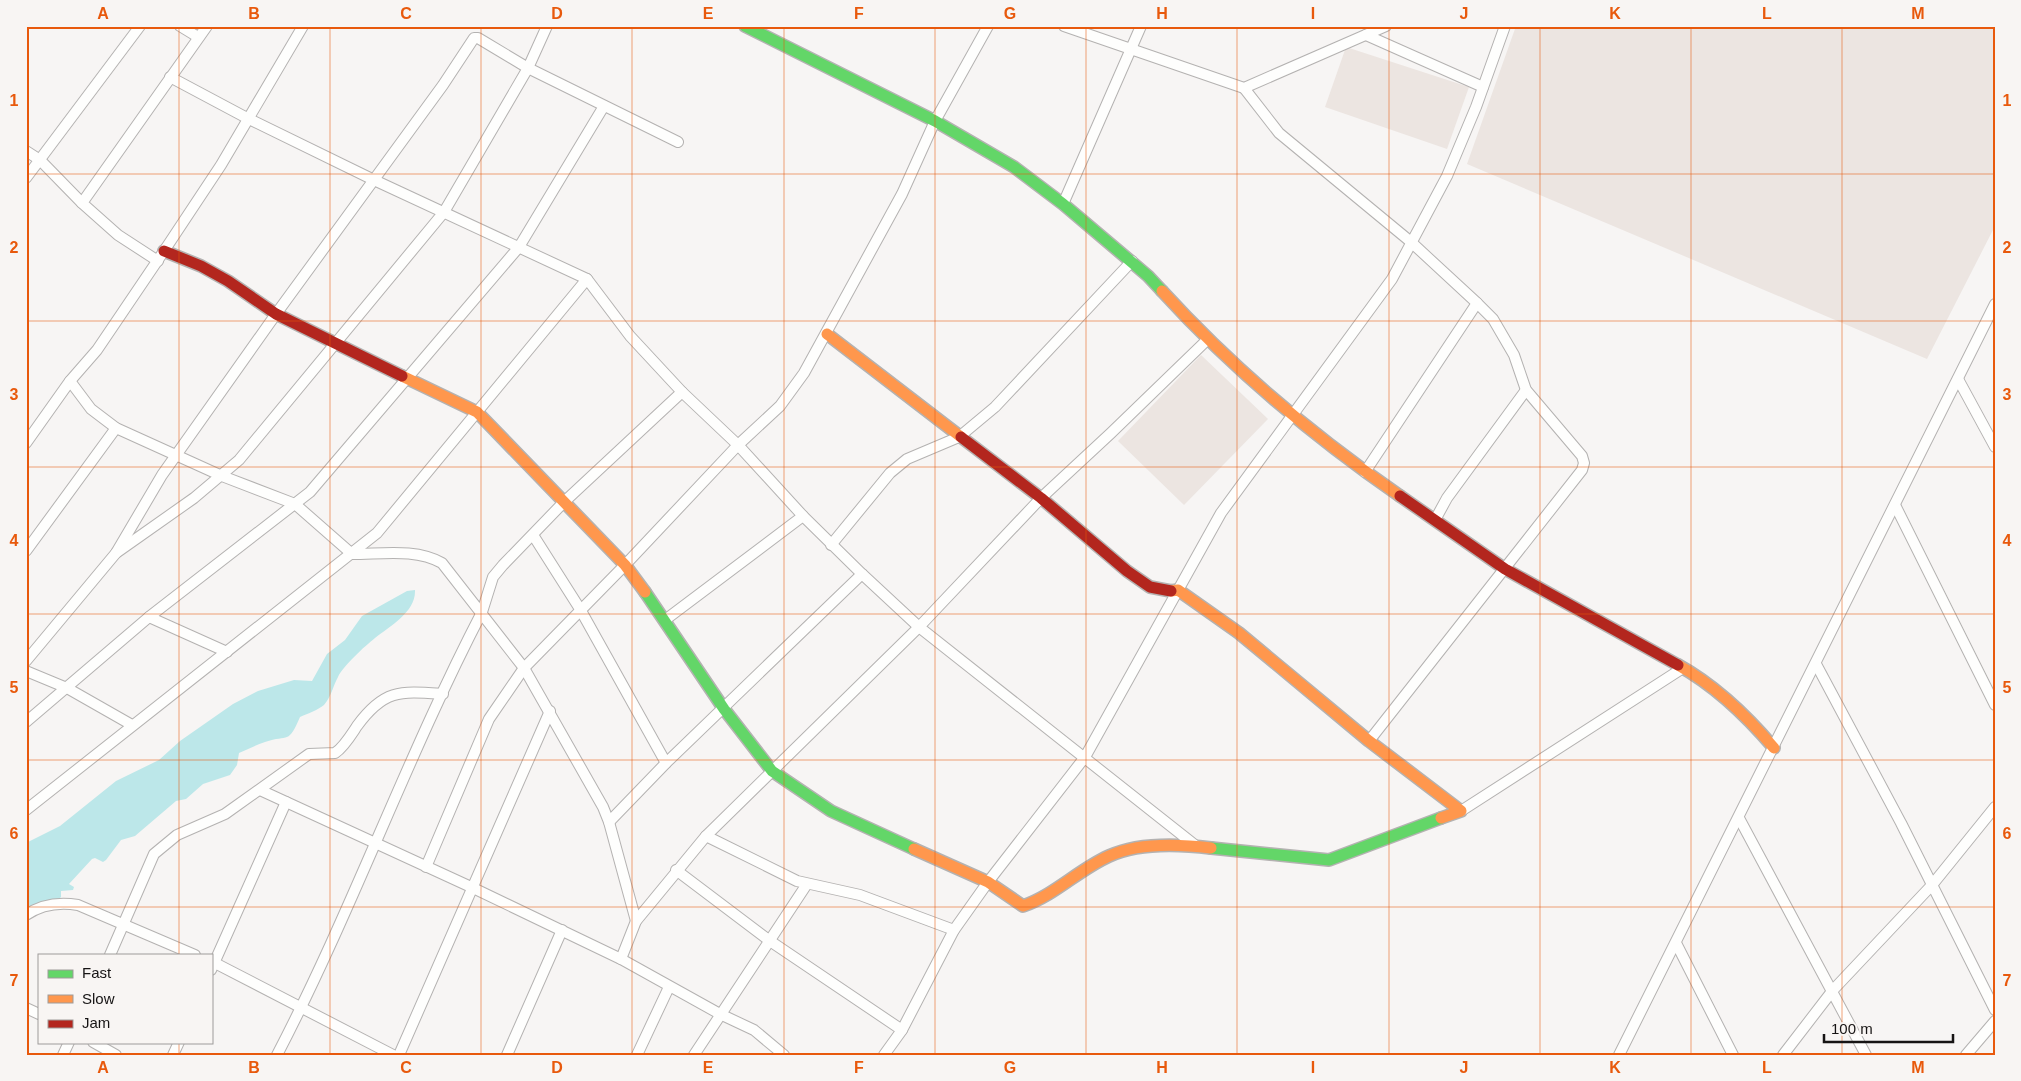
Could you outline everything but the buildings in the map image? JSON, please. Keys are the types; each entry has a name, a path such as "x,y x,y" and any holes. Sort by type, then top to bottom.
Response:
{"street":[{"path":"26,178 140,26"},
{"path":"180,26 198,37"},
{"path":"82,203 207,26"},
{"path":"26,443 70,381 97,350 161,256 221,165 303,26"},
{"path":"116,553 164,521 222,476 239,460 444,212 528,68 547,26"},
{"path":"426,867 489,720 524,668 625,565 738,445 780,406 804,373 902,194 935,121 988,26"},
{"path":"1064,26 1244,88 1279,133 1411,242 1478,303 1493,320 1514,355 1526,390 1582,456 1584,463 1582,470 1369,742"},
{"path":"1063,204 1141,26"},
{"path":"1244,88 1386,26"},
{"path":"884,1055 902,1030 954,930 988,882 1085,757 1222,513 1290,416 1368,314 1392,279 1447,176 1483,88 1505,26"},
{"path":"752,28 935,121 1014,166 1132,261 1207,340 1290,416 1365,472 1506,569 1683,668 1746,714 1774,748"},
{"path":"1366,35 1483,88"},
{"path":"26,660 116,553 176,454 443,86 474,38 478,38 528,68 678,142"},
{"path":"170,77 374,180 587,279 630,336 682,392 738,445 803,516 862,574 919,627 1196,846"},
{"path":"26,722 149,617 310,492 519,247 604,106"},
{"path":"26,151 40,160 82,203 118,235 161,256 201,266 228,281 276,314 334,344 477,412 625,565 665,620 724,708 772,771 850,822 910,845 988,882 1023,906 1032,905 1109,856 1140,847 1196,846 1329,860 1461,811 1683,668"},
{"path":"831,545 890,474 907,459 959,436 995,407 1132,261"},
{"path":"26,810 377,533 587,279"},
{"path":"1365,472 1478,303"},
{"path":"1619,1055 1995,304"},
{"path":"827,334 1040,498 1150,587 1164,591 1178,590 1239,633 1369,742 1461,811"},
{"path":"621,958 636,921 676,870 706,836 919,627 1040,498 1111,433 1207,340"},
{"path":"1958,379 1995,447"},
{"path":"70,381 91,409 116,428 222,476 295,504 352,554 414,554 435,559 442,563 524,668 550,711 609,822 636,921"},
{"path":"1435,520 1447,498 1526,390"},
{"path":"277,1055 301,1008 374,843 482,612 493,577 564,502 682,392"},
{"path":"26,551 116,428"},
{"path":"1894,506 1995,705"},
{"path":"665,620 803,516"},
{"path":"533,535 580,610 666,763"},
{"path":"609,822 666,763 862,574"},
{"path":"149,617 227,652"},
{"path":"1816,664 1995,1010"},
{"path":"26,671 67,688 132,725"},
{"path":"110,954 154,854 178,835 225,814 309,754 335,753 372,707 382,700 415,692 443,694"},
{"path":"399,1055 471,886 550,711"},
{"path":"260,790 471,886 621,958 669,987 754,1030 784,1055"},
{"path":"286,802 212,965 393,1055"},
{"path":"1783,1055 1833,990 1932,885 1995,807"},
{"path":"1739,818 1833,990 1866,1055"},
{"path":"706,836 797,881 860,895 954,930"},
{"path":"676,870 770,941 902,1030"},
{"path":"694,1055 807,884"},
{"path":"26,915 35,909 64,902 78,905 123,926 193,954"},
{"path":"507,1055 562,930"},
{"path":"1676,943 1733,1055"},
{"path":"637,1055 669,987"},
{"path":"26,1008 38,1014"},
{"path":"1966,1055 1995,1021"},
{"path":"97,1044 116,1055"}],"shaded area":[{"path":"1516,26 1995,26 1995,226 1927,359 1467,164"},
{"path":"1346,47 1469,87 1447,149 1325,107"},
{"path":"1201,355 1268,419 1184,505 1118,441"}],"water":[{"path":"415,590 414,598 407,612 349,662 336,680 324,705 300,717 290,735 265,742 239,753 237,765 230,775 203,784 186,799 176,801 135,836 121,840 103,862 95,858 92,859 69,884 74,887 73,890 61,891 61,897 54,904 26,911 26,843 60,826 116,781 159,760 180,741 233,704 258,691 294,680 312,681 327,654 345,640 362,616 407,591"}],"traffic: fast":[{"path":"745,26 935,121 1014,167 1063,204 1148,276 1162,291"},
{"path":"645,592 724,709 772,771 831,811 914,849"},
{"path":"1211,848 1329,860 1441,818"}],"traffic: slow":[{"path":"1162,291 1217,348 1275,400 1367,473 1400,496"},
{"path":"827,334 961,437"},
{"path":"402,376 477,412 625,565 645,592"},
{"path":"1171,591 1178,590 1239,633 1369,741 1461,811 1441,818"},
{"path":"1678,665 1705,682 1730,702 1774,748"},
{"path":"914,849 988,882 1023,906 1046,896 1087,868 1121,851 1159,845 1211,848"}],"traffic: jam":[{"path":"164,251 201,266 228,281 276,314 402,376"},
{"path":"961,437 1041,498 1127,571 1150,587 1171,591"},
{"path":"1400,496 1505,569 1678,665"}]}
